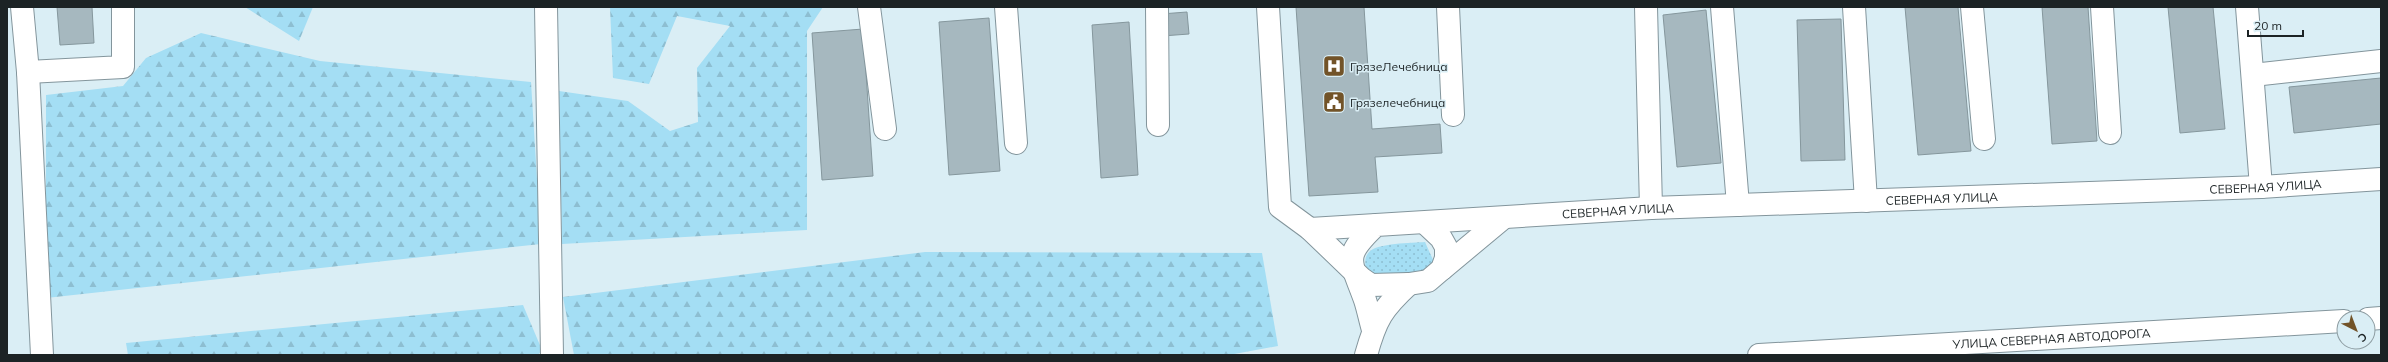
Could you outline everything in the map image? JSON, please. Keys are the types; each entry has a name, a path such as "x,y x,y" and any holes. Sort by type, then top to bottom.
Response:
{"street":[{"path":"22,7 28,72 42,355"},
{"path":"28,72 123,67 123,7"},
{"path":"546,7 552,355"},
{"path":"869,7 885,129"},
{"path":"1006,7 1016,143"},
{"path":"1157,7 1158,125"},
{"path":"1268,7 1280,207 1310,229 1361,278 1372,284 1409,284 1428,281 1502,219"},
{"path":"1448,7 1453,115"},
{"path":"1646,7 1651,208"},
{"path":"1722,7 1738,205"},
{"path":"1854,7 1866,201"},
{"path":"1972,7 1984,139"},
{"path":"2102,7 2110,133"},
{"path":"2247,7 2262,187"},
{"path":"2253,76 2381,61"},
{"name":"СЕВЕРНАЯ УЛИЦА","path":"1425,224 1651,208 2262,187 2381,179"},
{"path":"1310,229 1425,224 1440,238 1446,247 1446,258 1442,269"},
{"path":"1373,330 1365,300 1351,267 1351,258 1356,246 1376,225"},
{"path":"1366,355 1373,330 1386,306 1409,284"},
{"name":"УЛИЦА СЕВЕРНАЯ АВТОДОРОГА","path":"1759,355 2336,321"}],"green space":[{"path":"245,7 313,7 299,41"},
{"path":"610,7 823,7 807,31 807,230 562,244 559,91 628,101 670,131 698,122 697,68 730,26 677,16 649,84 613,78"},
{"path":"201,33 320,61 531,82 541,244 46,298 46,95 123,86 146,58"},
{"path":"1425,242 1434,262 1426,274 1376,278 1366,270 1366,256 1373,249 1387,245"},
{"path":"925,252 1262,253 1278,346 1229,355 574,355 563,297"},
{"path":"523,305 542,350 538,355 128,355 126,343"}],"building":[{"path":"57,7 92,7 94,43 60,45"},
{"name":"ГрязеЛечебница","path":"1296,7 1364,7 1372,129 1440,124 1442,153 1375,157 1378,192 1309,196"},
{"path":"1905,7 1958,7 1971,151 1918,155"},
{"path":"2042,7 2088,7 2097,141 2052,144"},
{"path":"2168,7 2213,7 2225,129 2180,133"},
{"path":"1706,10 1721,163 1677,167 1663,15"},
{"path":"1187,12 1189,34 1162,36 1161,14"},
{"path":"989,18 1000,171 949,175 939,22"},
{"path":"1841,19 1845,160 1801,161 1797,20"},
{"path":"1129,22 1138,175 1101,178 1092,25"},
{"path":"863,29 873,176 822,180 812,33"},
{"path":"2381,78 2381,124 2294,133 2289,87"}],"place":[{"name":"ГрязеЛечебница","path":"1334,66"},
{"name":"Грязелечебница","path":"1334,102"}]}
